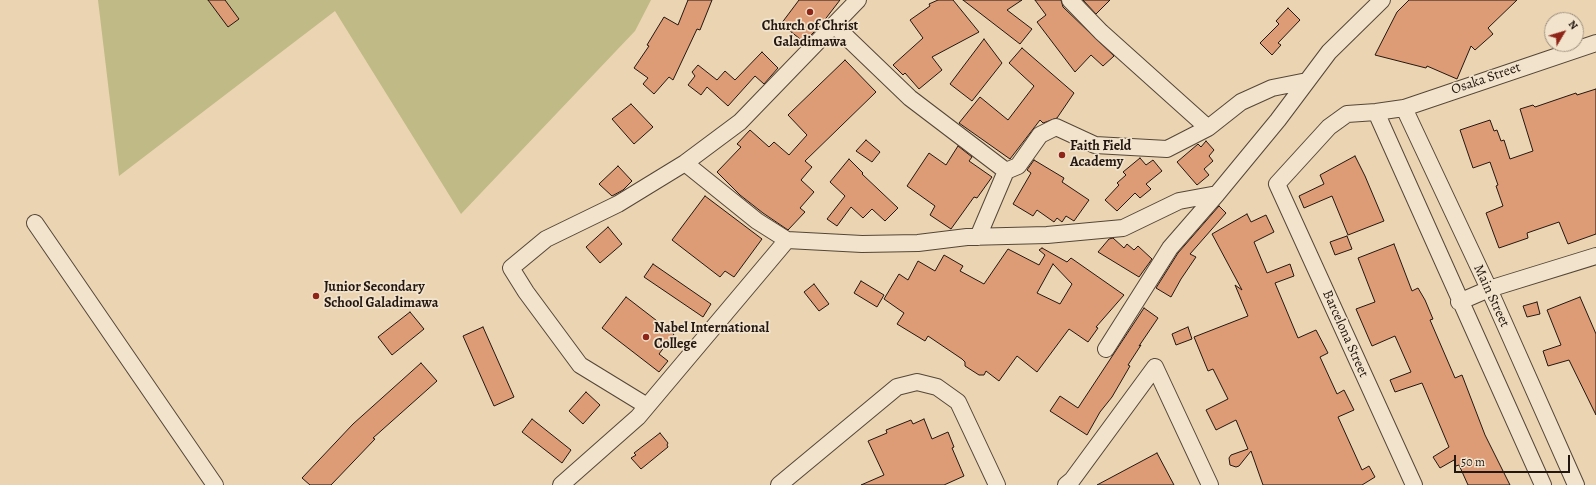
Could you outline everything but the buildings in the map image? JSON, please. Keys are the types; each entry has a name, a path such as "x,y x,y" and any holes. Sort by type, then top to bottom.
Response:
{"street":[{"path":"647,406 580,365 526,292 512,268 546,239 618,204 685,163 740,122 858,0"},
{"path":"1070,0 1101,32 1208,128"},
{"path":"1106,349 1170,248 1217,194 1329,52 1382,0"},
{"path":"834,25 910,98 1006,171"},
{"name":"Osaka Street","path":"1277,184 1329,127 1347,114 1404,108 1596,43"},
{"path":"978,236 1006,171 1018,166 1040,135 1056,127 1095,145 1167,149 1208,128 1241,102 1253,96 1272,88 1307,81"},
{"name":"Main Street","path":"1404,108 1489,290 1576,485"},
{"path":"1376,112 1543,485"},
{"path":"685,163 757,221 787,240 862,244 918,244 978,236 1047,235 1123,228 1179,200 1217,194"},
{"name":"Barcelona Street","path":"1277,184 1414,485"},
{"path":"35,223 215,485"},
{"path":"561,485 638,417 787,240"},
{"path":"1460,302 1489,290 1596,256"},
{"path":"1066,485 1072,480 1155,367 1210,485"},
{"path":"779,485 897,387 917,382 937,387 958,402 997,485"}],"shaded area":[{"path":"98,0 651,0 635,31 461,214 335,11 119,176"}],"place":[{"name":"Church of Christ Galadimawa","path":"810,12"},
{"name":"Faith Field Academy","path":"1062,155"},
{"name":"Junior Secondary School Galadimawa","path":"316,296"},
{"name":"Nabel International College","path":"646,337"}]}
